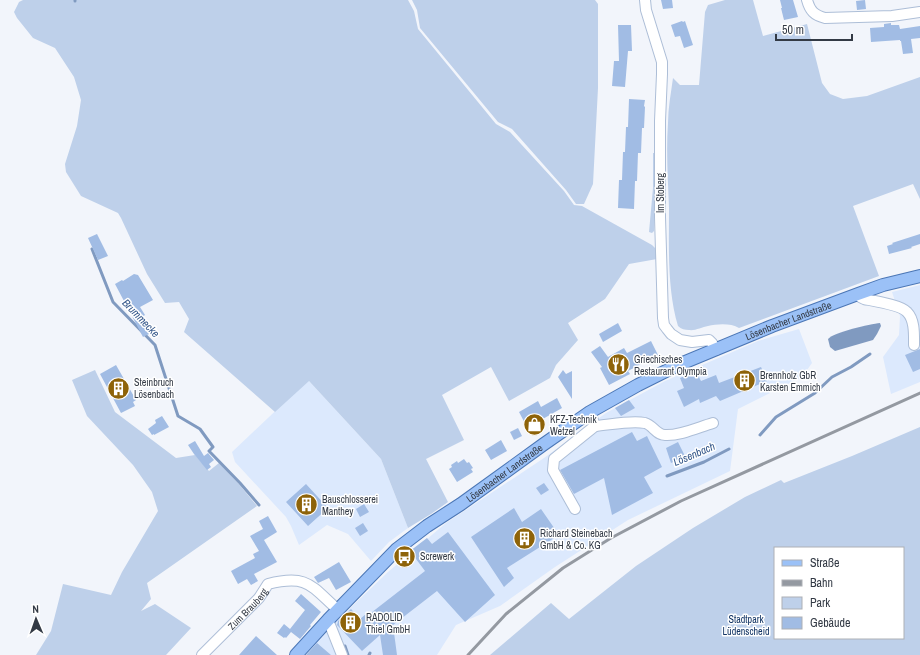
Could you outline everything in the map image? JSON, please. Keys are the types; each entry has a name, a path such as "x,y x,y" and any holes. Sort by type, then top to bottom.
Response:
{"main road":[{"name":"Lösenbacher Landstraße","path":"296,655 397,549 427,526 461,504 590,412 638,385 678,365 772,326 883,285 920,276"}],"street":[{"name":"Im Stoberg","path":"645,0 646,10 662,68 660,217 664,325 671,334 680,340 692,342 709,340 716,350"},
{"path":"807,0 811,11 818,16 825,18 886,16 920,12"},
{"path":"858,294 864,299 893,305 907,312 912,320 914,345"},
{"path":"590,412 595,426"},
{"path":"575,509 553,470 554,459 595,426 626,422 646,423 656,432 664,435 676,434 713,423"},
{"name":"Zum Brauberg","path":"202,655 258,598 268,584 290,580 301,581 317,590 338,610"},
{"path":"328,620 342,655"}],"shaded area":[{"path":"920,285 920,382 891,394 883,357 899,335 900,316 892,292"},
{"path":"880,323 881,326 873,340 835,351 830,347 828,339 832,336 852,329"},
{"path":"799,329 812,363 802,377 738,409 730,471 628,520 555,567 500,606 456,625 437,655 306,655 324,633 388,572 446,523 544,458 606,413 665,381 758,341"},
{"path":"308,380 381,459 408,528 389,542 371,561 348,534 327,525 299,545 286,517 235,462 232,452"}],"green space":[{"path":"23,0 408,0 414,11 418,29 496,124 510,132 564,191 574,205 582,206 652,245 656,249 657,259 629,264 605,299 568,323 578,340 556,365 550,378 509,401 491,367 442,395 464,440 426,459 448,502 408,528 381,459 309,381 275,412 184,332 189,319 179,302 165,303 147,274 118,213 81,196 66,172 65,164 77,126 81,100 74,77 55,48 33,38 17,18 14,12 19,2"},
{"path":"412,0 595,0 598,4 598,88 593,184 584,204 576,204 566,190 512,129 498,122 420,28 417,10"},
{"path":"725,0 753,0 763,36 807,24 822,83 830,94 843,99 867,96 920,77 920,199 913,184 853,206 879,276 739,328 732,325 720,324 694,330 686,330 678,326 674,312 670,283 667,155 669,106 673,78 680,85 699,85 705,12 708,5"},
{"path":"653,153 655,153 654,231 652,233 649,232 653,188"},
{"path":"95,370 115,412 176,458 195,455 209,471 219,463 257,506 147,583 151,599 141,611 155,604 191,628 166,655 36,655 51,631 63,584 111,595 122,572 158,511 152,492 133,465 87,416 72,380"},
{"name":"Stadtpark Lüdenscheid","path":"920,427 920,655 490,655 551,603 569,619 636,566 693,528 745,497 781,480 784,483"}],"building":[{"path":"661,0 672,0 673,8 663,9"},
{"path":"780,0 793,0 798,17 784,20"},
{"path":"865,0 866,9 857,10 856,1"},
{"path":"685,21 693,45 684,48 680,36 675,37 671,25"},
{"path":"891,23 891,25 899,25 900,29 920,26 920,38 911,39 913,53 903,54 900,40 871,42 870,28 884,27 884,24"},
{"path":"618,25 631,25 632,51 628,51 625,87 612,86 614,61 619,61"},
{"path":"629,99 645,100 641,153 638,153 637,181 635,181 634,209 618,208 619,180 622,180 623,152 625,152 626,127 628,127"},
{"path":"97,234 108,256 98,260 88,238"},
{"path":"920,234 920,244 911,247 912,248 889,254 887,246"},
{"path":"134,274 138,275 153,300 140,307 145,315 142,317 151,333 143,337 115,284"},
{"path":"618,323 622,331 603,342 599,334"},
{"path":"651,341 658,355 628,371 630,374 609,385 600,368 602,367 591,352 600,346 608,357 624,348 627,353"},
{"path":"920,349 920,369 913,372 905,355"},
{"name":"Steinbruch Lösenbach","path":"116,365 136,400 133,402 135,406 121,413 100,374"},
{"path":"761,367 767,381 720,401 716,396 700,403 699,399 684,407 677,391 684,388 680,378 696,371 701,381 716,375 719,383"},
{"path":"563,370 566,374 572,371 572,399 558,377"},
{"path":"557,398 562,408 528,429 519,412 538,401 541,407"},
{"path":"629,400 635,408 621,416 615,408"},
{"path":"162,416 169,427 152,435 148,429 156,423 155,420"},
{"path":"518,428 522,436 514,440 510,432"},
{"path":"632,432 637,441 647,436 662,467 644,477 653,493 612,515 604,478 574,494 560,470"},
{"path":"501,440 507,451 491,460 485,450"},
{"path":"195,441 204,456 208,453 214,460 209,464 211,467 207,470 188,445"},
{"path":"678,442 685,456 671,463 666,448"},
{"path":"464,459 467,463 469,462 473,468 471,469 473,472 457,482 449,469 452,467 451,465 457,461 458,463"},
{"path":"544,483 549,490 541,495 536,488"},
{"name":"Bauschlosserei Manthey","path":"306,484 328,508 308,526 286,502"},
{"path":"364,504 369,512 360,517 356,509"},
{"path":"514,508 522,522 541,509 559,535 507,568 514,578 504,587 471,537"},
{"path":"268,516 277,532 264,540 277,562 254,574 258,581 251,585 247,579 238,584 231,571 255,558 253,554 259,551 250,536 263,529 259,521"},
{"path":"363,523 368,531 360,536 355,528"},
{"path":"448,532 495,595 465,622 437,591 393,625 397,655 383,655 380,635 362,651 337,625 338,621 351,609 360,619 366,614 367,616 425,571 410,551 427,538 432,544"},
{"path":"339,562 351,582 336,590 329,578 318,583 314,577"},
{"path":"301,594 321,612 300,639 291,632 286,638 284,638 277,633 284,624 290,629 305,610 295,601"},
{"path":"256,636 277,655 239,655"},
{"path":"317,643 331,655 306,655"}],"waterway":[{"name":"Brummecke","path":"92,249 113,302 155,345 178,416 200,429 213,447 209,451 259,505"},
{"name":"Lösenbach","path":"760,435 776,417 815,393 832,377 851,367 870,354"},
{"name":"Lösenbach","path":"667,476 704,462 729,449"},
{"name":"Brummecke","path":"345,646 348,655"}],"railway":[{"path":"468,655 506,614 563,568 611,538 681,501 920,393"}],"place":[{"name":"Griechisches Restaurant Olympia","path":"619,365"},
{"name":"Brennholz GbR Karsten Emmich","path":"745,381"},
{"name":"Steinbruch Lösenbach","path":"118,388"},
{"name":"KFZ-Technik Wetzel","path":"535,425"},
{"name":"Bauschlosserei Manthey","path":"307,505"},
{"name":"Richard Steinebach GmbH & Co. KG","path":"525,539"},
{"name":"Screwerk","path":"404,556"},
{"name":"RADOLID Thiel GmbH","path":"350,623"}]}
